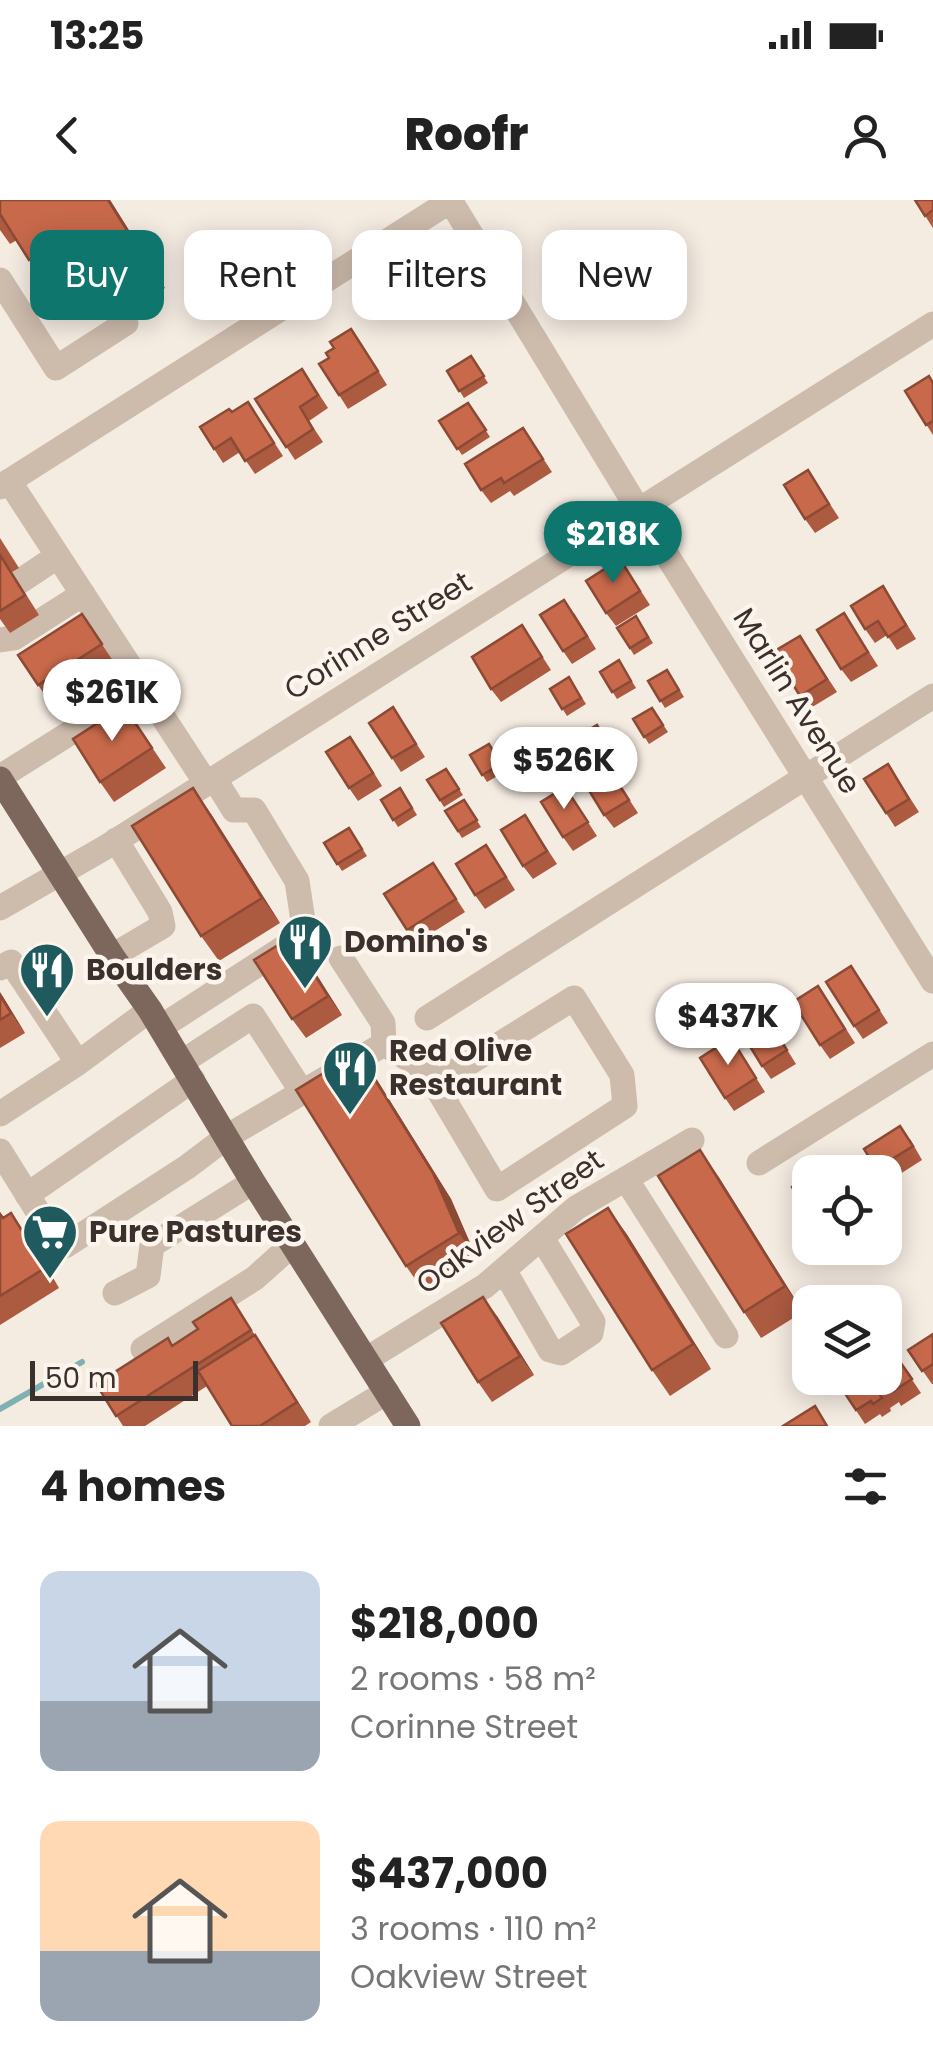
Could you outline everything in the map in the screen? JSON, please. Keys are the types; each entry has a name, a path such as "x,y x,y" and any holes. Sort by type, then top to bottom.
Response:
{"main road":[{"path":"0,778 408,1426"}],"street":[{"path":"0,1114 78,1064 305,934 298,881 254,810 234,810 210,780 143,687 58,556 4,484 451,200"},
{"name":"Marlin Avenue","path":"451,200 638,509 933,981"},
{"path":"0,280 56,368 126,323"},
{"name":"Corinne Street","path":"0,908 116,840 933,324"},
{"path":"19,582 58,556"},
{"path":"0,640 14,638 83,594"},
{"path":"0,778 143,687"},
{"path":"427,1018 933,696"},
{"path":"112,956 163,926 160,912 116,840"},
{"path":"341,958 382,1023 384,1044"},
{"path":"0,968 11,962 78,1064"},
{"path":"384,1044 427,1070 435,1084 497,1189 625,1106 622,1076 574,998 435,1084"},
{"path":"28,1195 253,1016 302,1092"},
{"path":"0,1151 58,1244 65,1246 228,1136 384,1044"},
{"path":"759,1162 933,1054"},
{"name":"Oakview Street","path":"367,1360 486,1286 576,1208 692,1140"},
{"path":"626,1179 726,1336"},
{"path":"115,1292 148,1276 152,1245 254,1182"},
{"path":"504,1270 550,1350 561,1352 591,1333 593,1322 542,1238"},
{"path":"143,1350 255,1278 293,1244"},
{"path":"331,1426 387,1392"}],"building":[{"path":"0,200 108,200 127,230 30,230 29,260 0,214"},
{"path":"915,200 933,200 933,210 925,216"},
{"path":"351,329 378,371 339,395 319,364 329,358 326,353 334,348 330,342"},
{"path":"471,356 484,376 459,391 447,371"},
{"path":"302,369 318,395 300,407 313,429 286,447 255,399"},
{"path":"929,376 933,383 933,421 926,425 905,391"},
{"path":"248,402 274,443 245,461 231,438 214,449 200,427"},
{"path":"468,403 486,430 457,449 439,421"},
{"path":"523,428 543,459 504,483 501,478 481,490 465,464"},
{"path":"808,470 829,504 805,519 784,485"},
{"path":"0,555 25,595 0,611"},
{"path":"620,559 640,591 606,613 586,581"},
{"path":"883,586 906,625 888,637 878,621 865,629 851,606"},
{"path":"564,600 587,636 563,651 540,615"},
{"path":"844,613 868,652 841,669 817,630"},
{"path":"82,614 102,644 38,685 18,655"},
{"path":"636,616 648,637 630,648 617,628"},
{"path":"522,625 542,657 491,689 472,657"},
{"path":"800,636 827,679 800,696 773,652"},
{"path":"619,660 631,681 612,692 600,672"},
{"path":"667,670 679,690 660,701 648,681"},
{"path":"569,677 581,698 562,709 550,689"},
{"path":"124,706 152,748 100,782 73,739"},
{"path":"393,707 416,744 392,758 369,723"},
{"path":"652,708 663,725 644,737 633,719"},
{"path":"597,725 609,745 590,756 578,736"},
{"path":"350,737 373,773 349,788 326,752"},
{"path":"489,744 501,764 482,775 470,755"},
{"path":"552,747 564,768 545,779 533,759"},
{"path":"606,764 629,800 604,815 582,779"},
{"path":"888,764 909,799 886,813 864,779"},
{"path":"446,769 459,789 440,800 427,780"},
{"path":"565,787 588,822 563,837 541,802"},
{"path":"193,788 262,898 201,936 132,826"},
{"path":"400,788 412,808 393,820 381,800"},
{"path":"464,800 477,820 458,831 445,811"},
{"path":"525,815 547,851 523,866 501,830"},
{"path":"349,828 362,849 337,864 324,843"},
{"path":"486,845 506,877 475,895 456,864"},
{"path":"433,863 456,899 407,930 384,894"},
{"path":"291,937 328,996 292,1019 254,960"},
{"path":"851,966 879,1010 854,1026 826,982"},
{"path":"818,986 845,1029 820,1045 793,1002"},
{"path":"0,995 11,1013 0,1020"},
{"path":"760,1006 787,1050 762,1066 735,1022"},
{"path":"731,1038 756,1078 725,1098 700,1058"},
{"path":"359,1054 433,1173 459,1233 406,1266 296,1090"},
{"path":"900,1126 913,1146 899,1155 868,1155 864,1149"},
{"path":"700,1150 785,1286 744,1312 658,1176"},
{"path":"608,1208 693,1344 652,1370 566,1234"},
{"path":"11,1213 45,1268 0,1296 0,1214 3,1218"},
{"path":"483,1297 520,1356 478,1382 441,1323"},
{"path":"231,1298 251,1330 116,1416 96,1384 168,1338 172,1346 198,1329 193,1322"},
{"path":"933,1334 933,1364 922,1371 908,1350"},
{"path":"255,1335 297,1402 260,1426 232,1426 198,1371"},
{"path":"902,1365 912,1379 902,1386"},
{"path":"846,1395 882,1398 873,1404 871,1401 856,1410"},
{"path":"815,1406 827,1426 783,1426"}],"waterway":[{"path":"0,1409 82,1362"}],"place":[{"name":"Domino's","path":"305,991"},
{"name":"Boulders","path":"47,1019"},
{"name":"Red Olive Restaurant","path":"350,1117"},
{"name":"Pure Pastures","path":"50,1281"}]}
